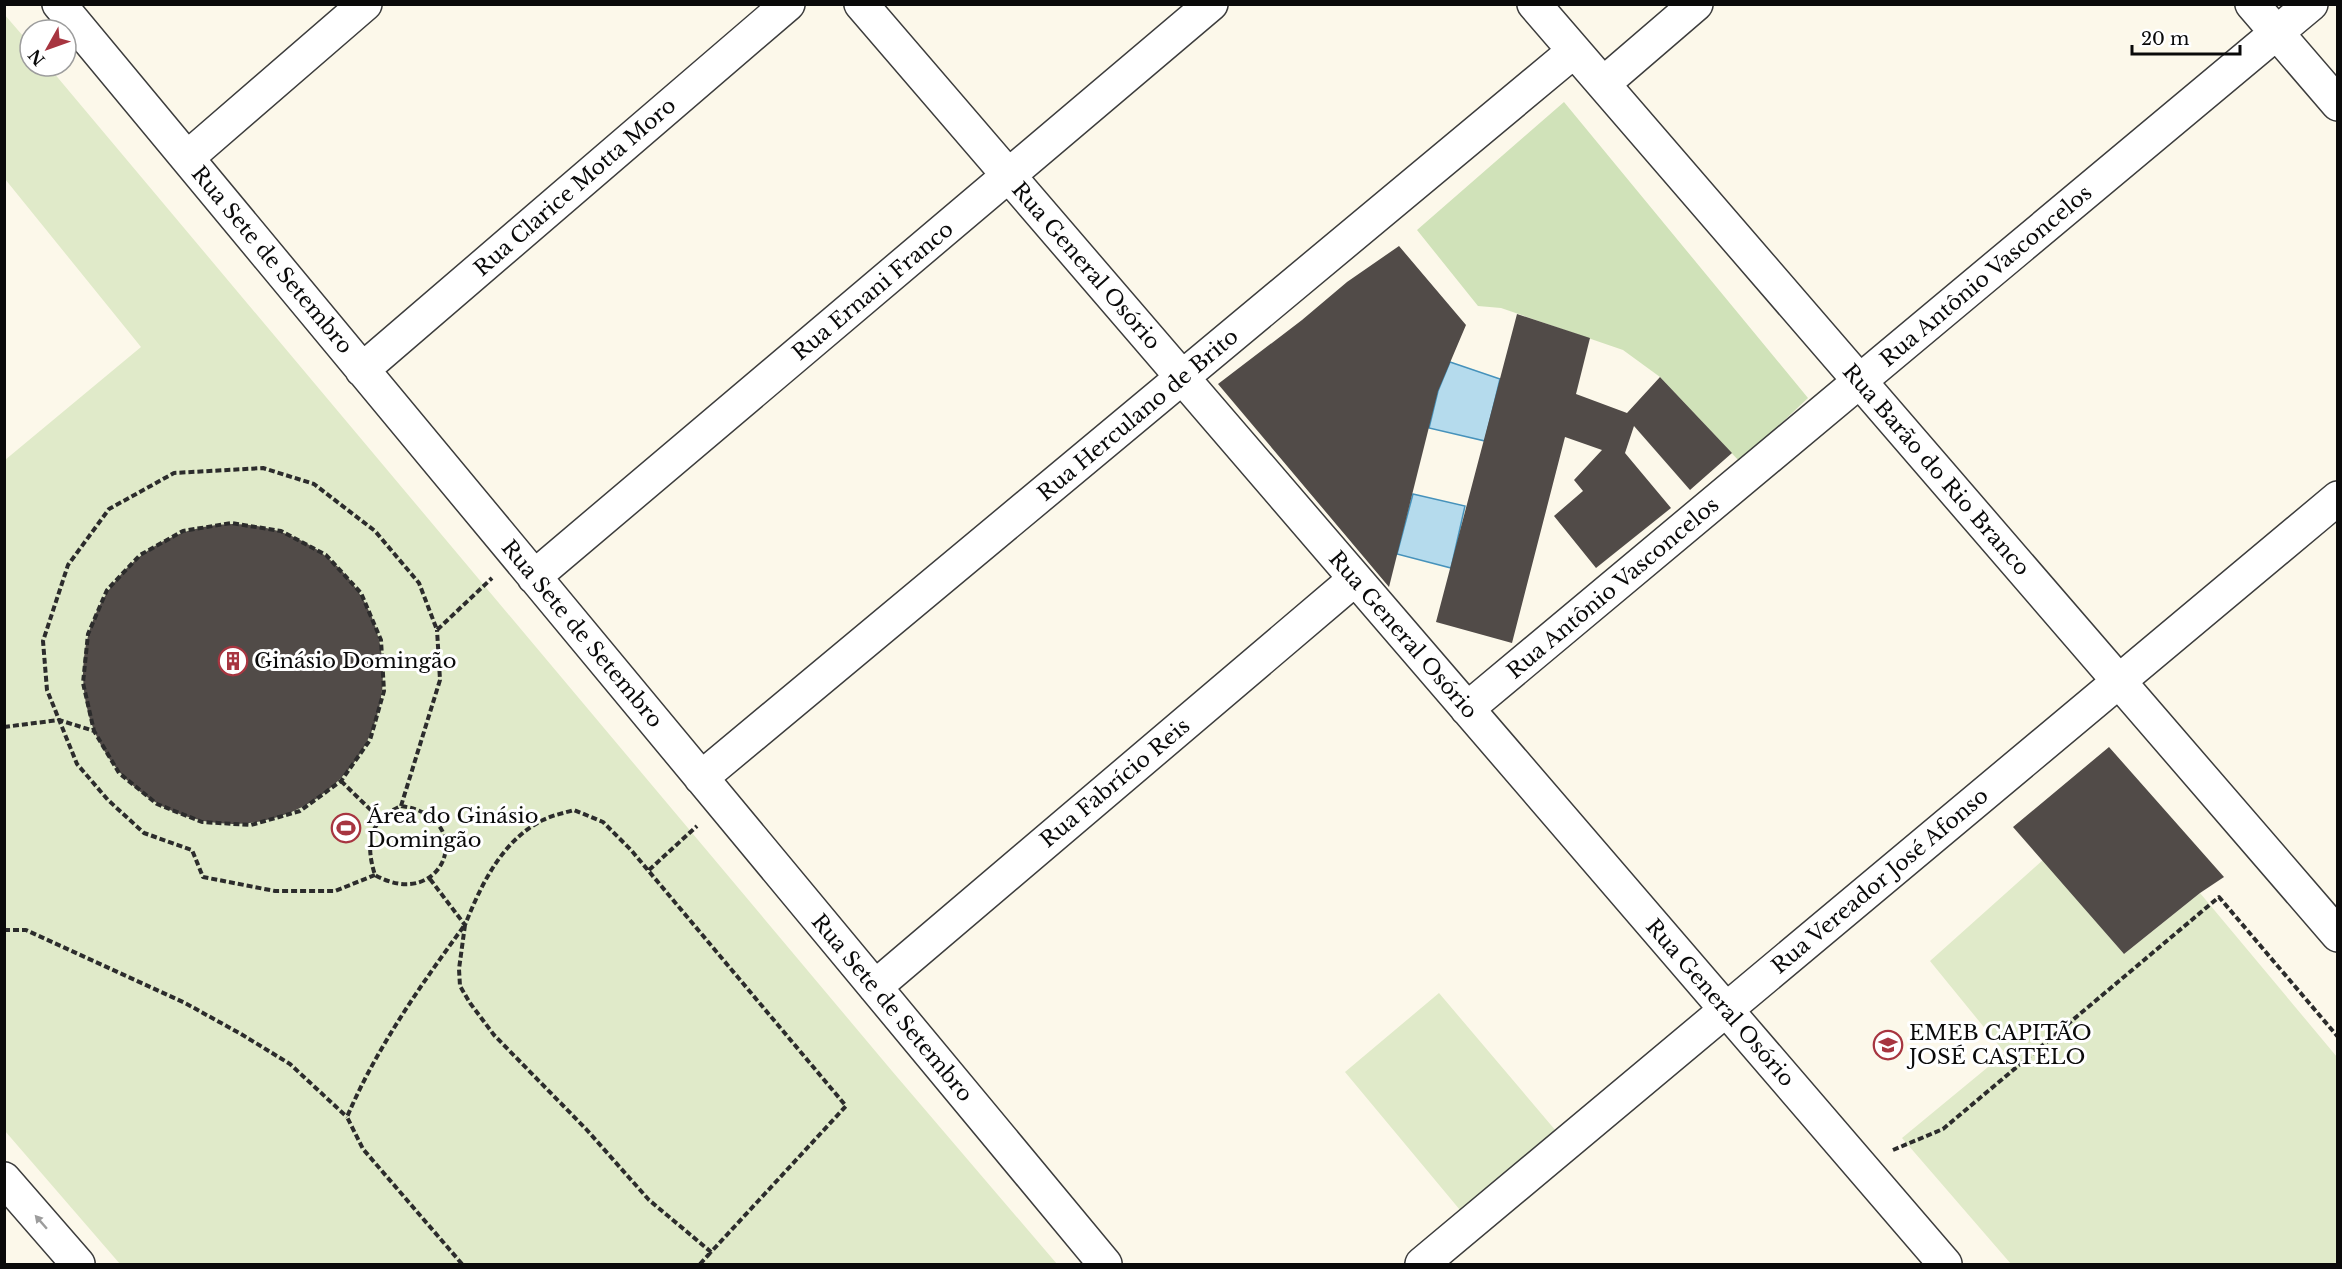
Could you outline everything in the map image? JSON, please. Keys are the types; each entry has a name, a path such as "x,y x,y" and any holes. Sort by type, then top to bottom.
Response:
{"street":[{"name":"Rua Sete de Setembro","path":"58,4 1105,1264"},
{"path":"187,158 365,4"},
{"name":"Rua Clarice Motta Moro","path":"362,370 788,4"},
{"name":"Rua General Osório","path":"861,4 1945,1264"},
{"name":"Rua Ernani Franco","path":"526,566 1009,176 1211,4"},
{"name":"Rua Barão do Rio Branco","path":"1534,4 2337,935"},
{"path":"1603,84 1696,4"},
{"path":"2252,4 2337,104"},
{"name":"Rua Antônio Vasconcelos","path":"1467,709 2311,4"},
{"name":"Rua Herculano de Brito","path":"701,778 1574,51"},
{"name":"Rua Vereador José Afonso","path":"1422,1264 2337,498"},
{"name":"Rua Fabrício Reis","path":"875,987 1355,579"},
{"path":"4,1179 78,1264"}],"path":[{"path":"375,875 369,845 380,819 391,811 401,806 416,808 437,823 445,834 447,848 443,861 430,879 403,884 390,883 375,875 335,891 275,891 203,877 192,850 144,833 108,800 77,764 47,690 43,641 68,565 109,509 174,473 263,468 314,484 375,531 418,583 437,630 440,680 401,806"},
{"path":"231,523 281,531 326,555 361,593 381,640 384,691 370,740 341,781 300,811 251,825 202,822 157,804 149,798 119,772 94,731 83,683 88,634 107,590 140,555 183,531 231,523"},
{"path":"437,630 526,566"},
{"path":"4,727 59,720 94,731"},
{"path":"341,781 380,819"},
{"path":"649,870 722,804"},
{"path":"700,1264 846,1106 649,870 603,822 574,810 544,819 523,833 504,852 479,888 465,925 459,969 460,986 494,1035 586,1129 649,1200 711,1252"},
{"path":"430,879 465,925"},
{"path":"1885,1153 1943,1129 2219,897 2337,1037"},
{"path":"347,1117 358,1090 401,1019 424,982 465,925"},
{"path":"4,930 26,930 185,1003 242,1034 290,1064 347,1117 363,1149 462,1264"}],"green space":[{"name":"Área do Ginásio Domingão","path":"4,14 18,30 18,78 58,78 892,1071 1057,1264 120,1264 5,1131 5,460 141,347 5,179"},
{"path":"1564,102 1808,398 1740,462 1660,377 1623,350 1501,308 1478,306 1417,230"},
{"path":"2043,860 2124,954 2200,893 2337,1057 2337,1264 2011,1264 1902,1138 2005,1053 1930,961"},
{"path":"1439,993 1556,1131 1460,1210 1345,1072"}],"water":[{"path":"1450,362 1500,379 1485,441 1429,428 1438,391"},
{"path":"1413,494 1465,506 1451,568 1397,554"}],"building":[{"path":"1399,246 1466,325 1438,391 1389,587 1218,384 1302,320 1347,282"},
{"path":"1517,314 1590,338 1576,394 1627,413 1660,377 1732,453 1690,490 1634,426 1625,453 1671,508 1596,568 1554,516 1583,491 1574,480 1602,450 1565,437 1512,643 1436,622"},
{"name":"Ginásio Domingão","path":"233,524 262,527 290,536 316,549 339,568 358,591 371,617 380,645 383,674 380,703 371,731 358,757 339,780 316,799 290,812 262,821 233,824 204,821 176,812 150,799 127,780 108,757 95,731 86,703 83,674 86,645 95,617 108,591 127,568 150,549 176,536 204,527"},
{"path":"2109,747 2224,877 2200,893 2124,954 2013,827"}],"place":[{"name":"Ginásio Domingão","path":"233,661"},
{"name":"Área do Ginásio Domingão","path":"346,828"},
{"name":"EMEB CAPITÃO JOSÉ CASTELO","path":"1888,1045"}]}
